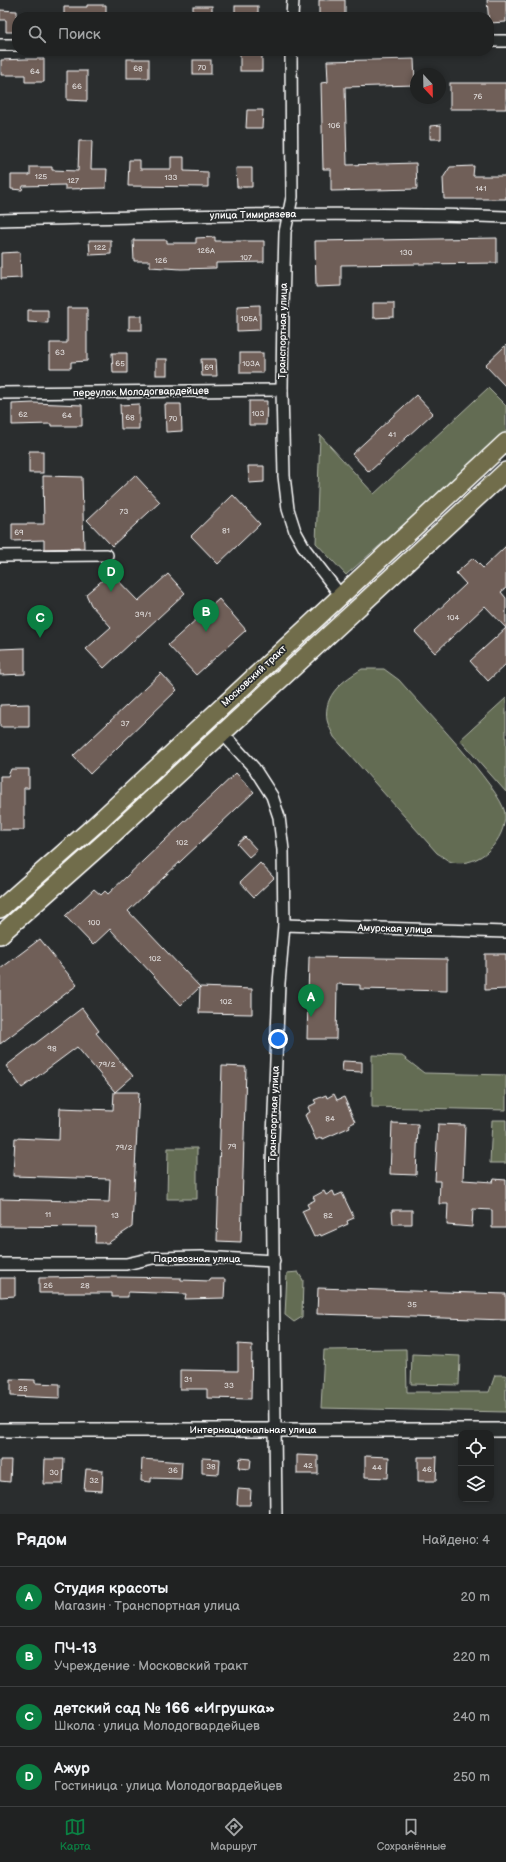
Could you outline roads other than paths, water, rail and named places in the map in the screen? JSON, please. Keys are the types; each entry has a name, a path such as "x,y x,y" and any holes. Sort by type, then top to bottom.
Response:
{"main road":[{"name":"Московский тракт","path":"0,909 95,825 506,442"},
{"path":"0,935 224,734 506,471"}],"street":[{"path":"292,0 292,12"},
{"path":"494,41 506,41"},
{"path":"0,45 12,45"},
{"name":"Транспортная улица","path":"291,56 292,197 285,232 282,390 284,476 288,509 295,532 305,549 341,596"},
{"name":"улица Тимирязева","path":"0,220 289,214 437,214 506,217"},
{"name":"переулок Молодогвардейцев","path":"0,393 282,390"},
{"path":"0,556 107,555"},
{"name":"Транспортная улица","path":"224,734 262,778 272,796 278,811 284,850 284,925 279,983 272,1163 276,1514"},
{"name":"Амурская улица","path":"284,925 506,932"},
{"name":"Паровозная улица","path":"0,1264 126,1264 160,1258 274,1261"},
{"name":"Интернациональная улица","path":"0,1430 506,1430"}],"place":[{"name":"Ажур","path":"111,592"},
{"name":"ПЧ-13","path":"206,632"},
{"name":"детский сад № 166 «Игрушка»","path":"40,638"},
{"name":"Студия красоты","path":"311,1017"}]}
